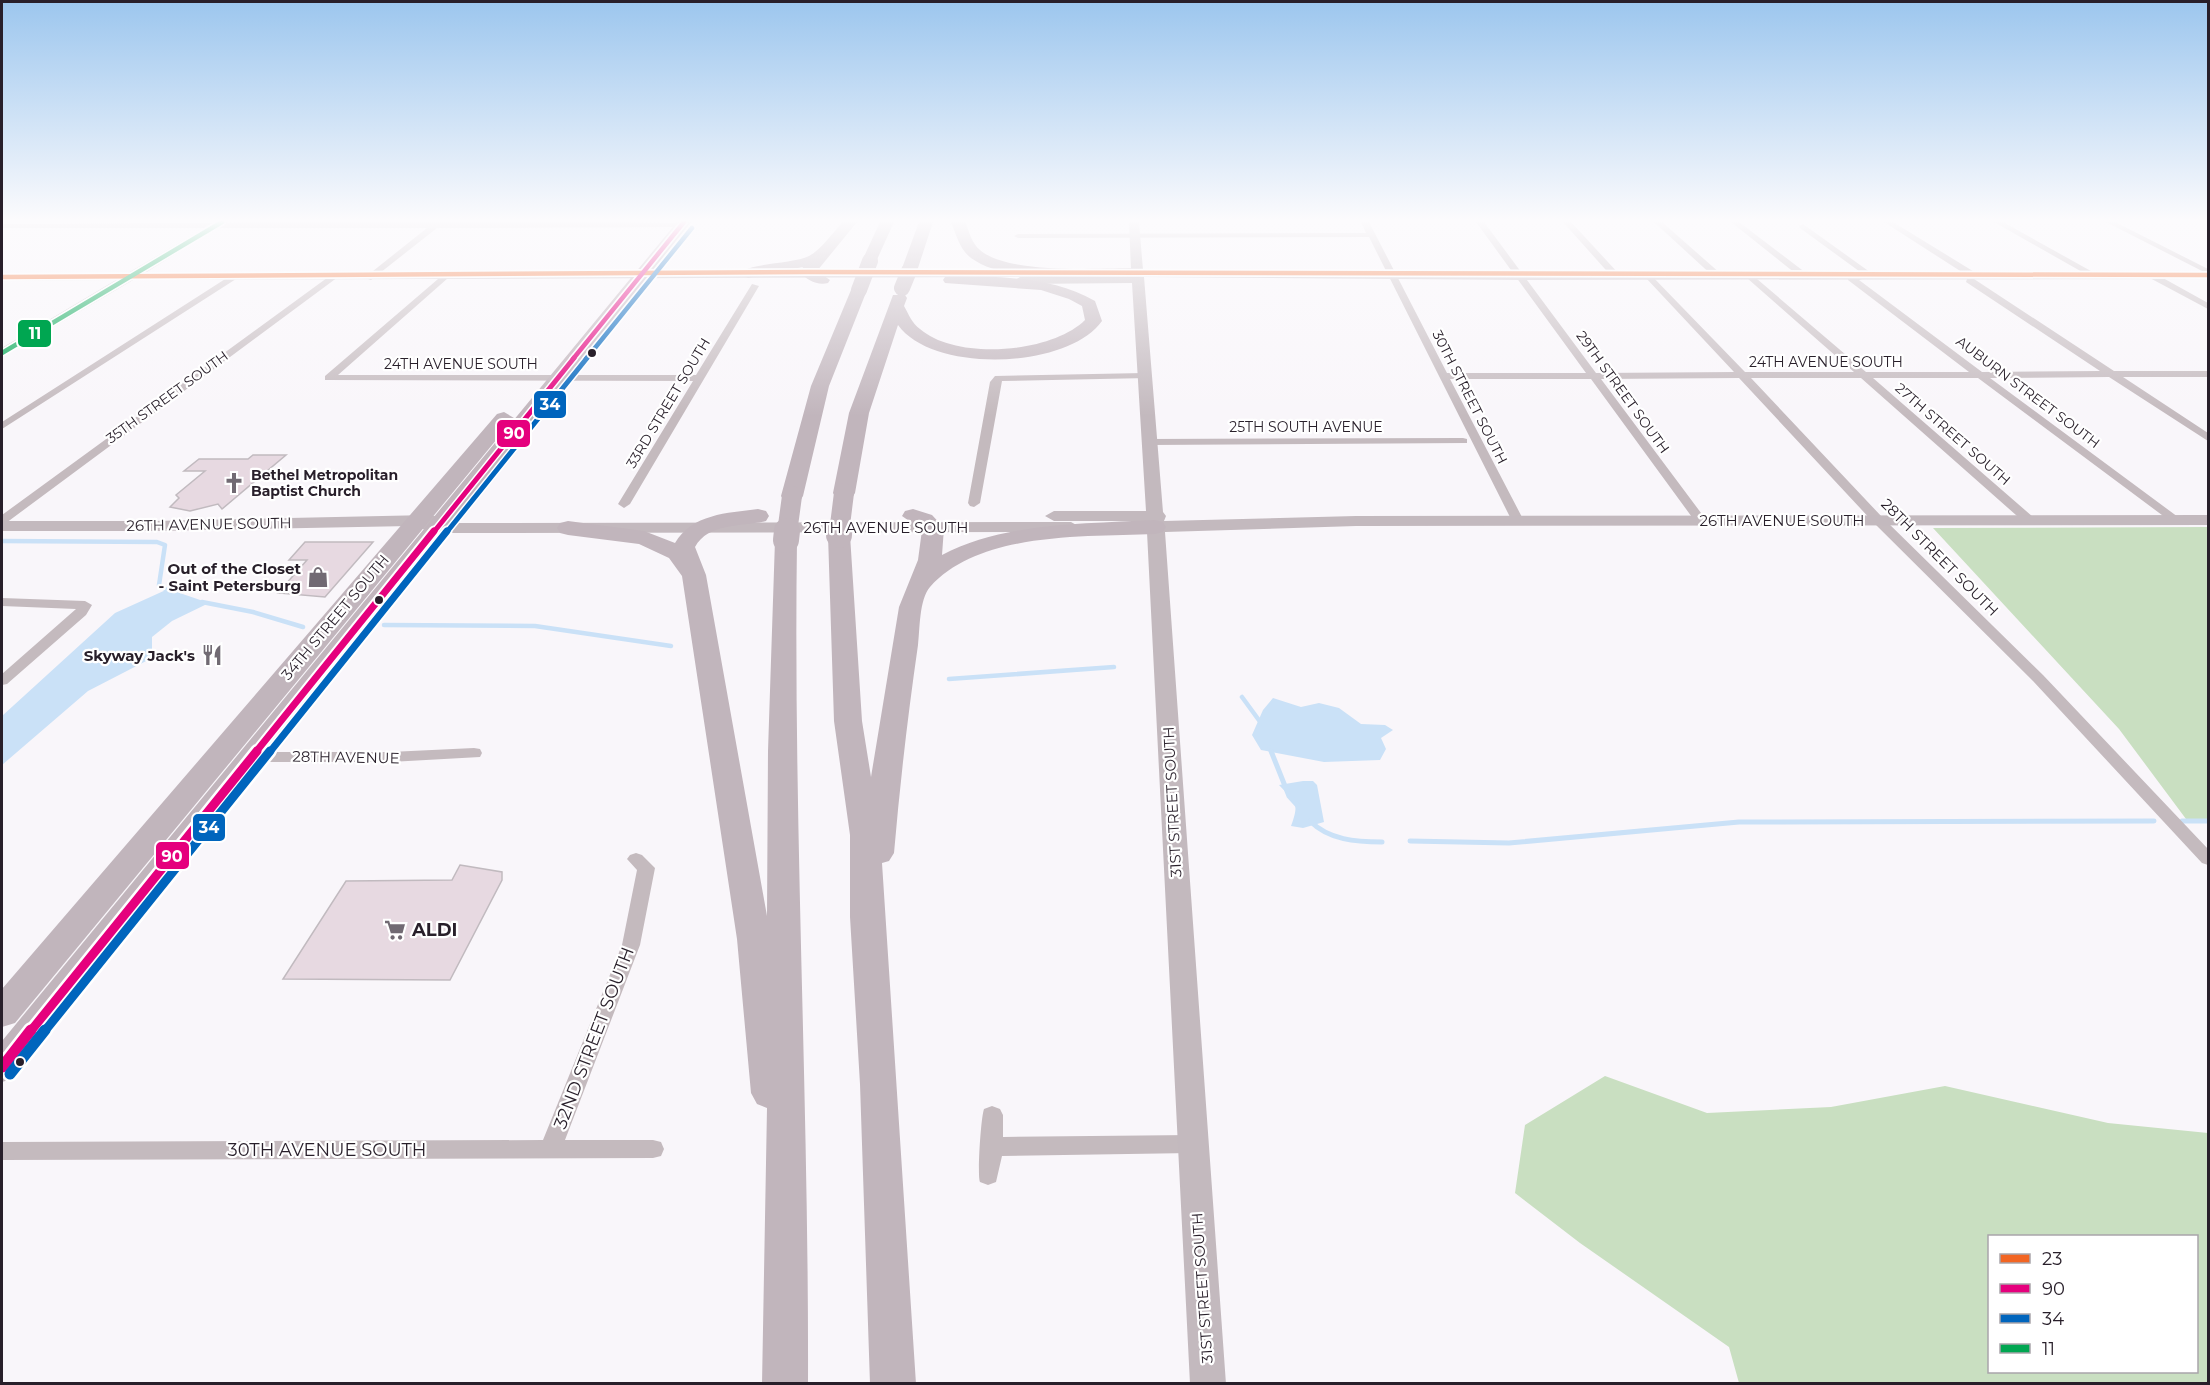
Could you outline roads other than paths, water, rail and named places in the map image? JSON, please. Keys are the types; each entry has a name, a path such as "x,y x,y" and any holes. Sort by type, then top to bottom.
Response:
{"highway":[{"name":"34TH STREET SOUTH","path":"2,1067 253,757 434,522 624,287"},
{"path":"785,1383 781,651 786,540 792,496 820,386 860,287"},
{"path":"893,1383 879,1084 867,916 865,835 848,721 839,535 844,493 859,413 903,287"},
{"path":"899,297 905,326 921,339 965,352 1006,352 1046,348 1084,333 1094,321 1089,304 1069,294 1037,287"},
{"name":"34TH STREET SOUTH","path":"2,1013 218,757 434,522 549,378"},
{"path":"758,516 700,527 688,536 684,547 694,575 754,939 785,1240"},
{"path":"867,916 877,864 889,745 915,592 930,560 923,522"},
{"path":"915,592 927,575 948,561 994,543 1025,536 1154,522"},
{"path":"568,528 644,538 677,553 694,575"}],"main road":[{"path":"2,353 114,287"},
{"name":"31ST STREET SOUTH","path":"1140,287 1208,1383"},
{"name":"26TH AVENUE SOUTH","path":"2,526 758,516 923,522"},
{"name":"26TH AVENUE SOUTH","path":"434,522 568,528 923,522 2208,520"}],"street":[{"path":"2,426 218,287"},
{"name":"35TH STREET SOUTH","path":"2,520 321,287"},
{"name":"24TH AVENUE SOUTH","path":"433,287 329,378 701,378"},
{"name":"33RD STREET SOUTH","path":"624,504 701,378 748,287"},
{"name":"30TH STREET SOUTH","path":"1398,287 1518,521"},
{"name":"29TH STREET SOUTH","path":"1529,287 1701,521"},
{"name":"28TH STREET SOUTH","path":"1659,287 1878,520 2038,678 2208,859"},
{"name":"27TH STREET SOUTH","path":"1762,287 2029,520"},
{"name":"AUBURN STREET SOUTH","path":"1862,287 2174,520"},
{"path":"1980,287 2208,438"},
{"path":"2172,287 2208,306"},
{"name":"24TH AVENUE SOUTH","path":"1444,376 2208,374"},
{"path":"974,503 995,382 999,378 1144,375"},
{"name":"25TH SOUTH AVENUE","path":"1149,442 1463,441"},
{"path":"2,602 85,604 81,612 2,681"},
{"name":"28TH AVENUE","path":"218,757 384,756 410,759 474,753"},
{"name":"32ND STREET SOUTH","path":"550,1149 632,945 646,868 636,859"},
{"path":"988,1175 992,1147 992,1115"},
{"path":"992,1147 1192,1144"},
{"name":"30TH AVENUE SOUTH","path":"2,1151 653,1149"}],"water":[{"path":"168,589 209,603 172,621 152,637 152,658 88,691 2,765 2,716 115,613"},
{"path":"1273,698 1301,707 1319,703 1339,708 1361,724 1385,725 1393,730 1381,738 1386,749 1380,760 1324,762 1261,750 1252,735 1263,710"},
{"path":"1313,781 1317,785 1324,822 1303,828 1291,826 1295,812 1294,803 1279,785"}],"waterway":[{"path":"2,541 157,542 165,545 159,585 171,593"},
{"path":"202,602 253,612 303,627"},
{"path":"384,625 535,626 671,646"},
{"path":"949,679 1114,667"},
{"path":"1242,697 1261,723"},
{"path":"1270,748 1272,753"},
{"path":"1271,751 1289,796 1299,807"},
{"path":"1310,821 1326,832 1343,839 1382,842"},
{"path":"1410,841 1509,843 1739,822 2154,821"},
{"path":"2182,821 2208,821"}],"place":[{"name":"Bethel Metropolitan Baptist Church","path":"234,483"},
{"name":"Out of the Closet - Saint Petersburg","path":"318,577"},
{"name":"Skyway Jack's","path":"212,655"},
{"name":"ALDI","path":"395,930"}]}
